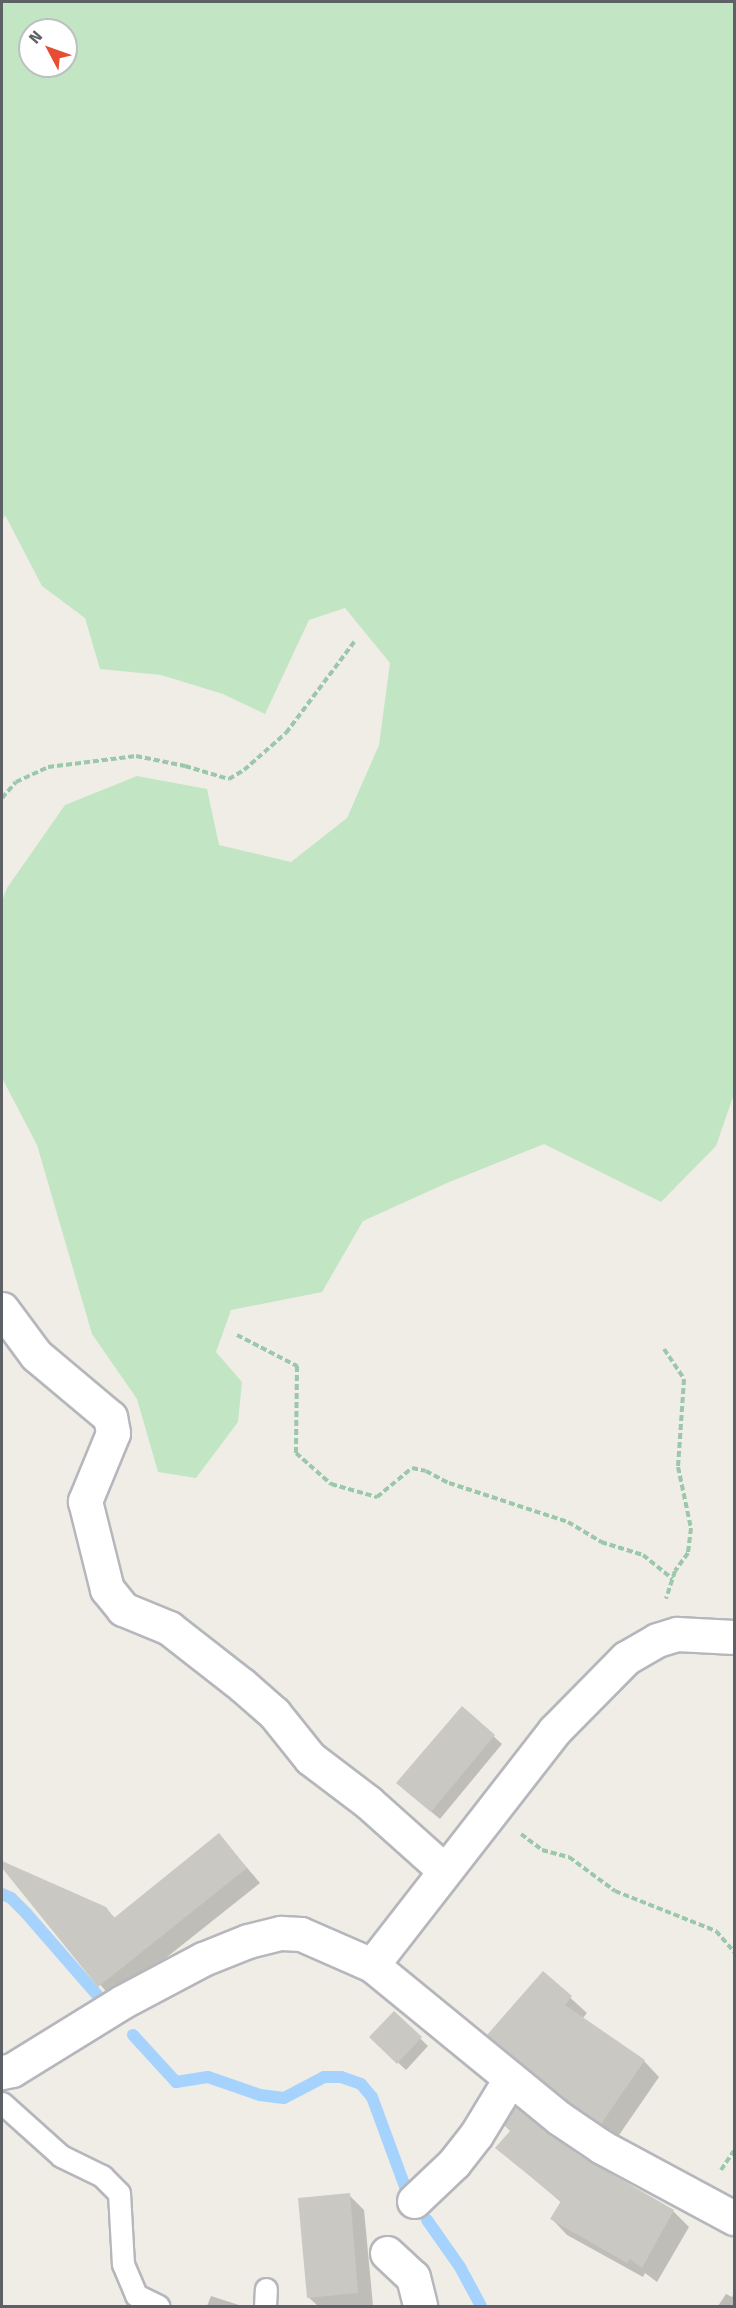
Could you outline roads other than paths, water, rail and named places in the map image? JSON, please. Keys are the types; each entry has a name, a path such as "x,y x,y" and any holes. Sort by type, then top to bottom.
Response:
{"street":[{"path":"2,1309 36,1355 110,1417 113,1434 85,1501 107,1589 123,1609 169,1628 243,1685 274,1713 310,1758 368,1802 444,1870"},
{"path":"372,1965 554,1731 626,1658 649,1644 677,1634 735,1637"},
{"path":"2,2072 12,2070 122,2002 203,1959 248,1941 281,1933 301,1934 372,1965 559,2118 602,2147 735,2218"},
{"path":"414,2201 454,2163 510,2079"},
{"path":"387,2253 413,2277 420,2307"}],"lane":[{"path":"2,2103 61,2156 102,2176 119,2193 123,2264 136,2295 159,2307"}],"waterway":[{"path":"2,1894 11,1898 26,1913 100,1998"},
{"path":"133,2035 176,2082 208,2077 260,2095 284,2098 324,2077 341,2077 361,2084 372,2097 407,2192"},
{"path":"427,2220 460,2267 481,2306"}]}
